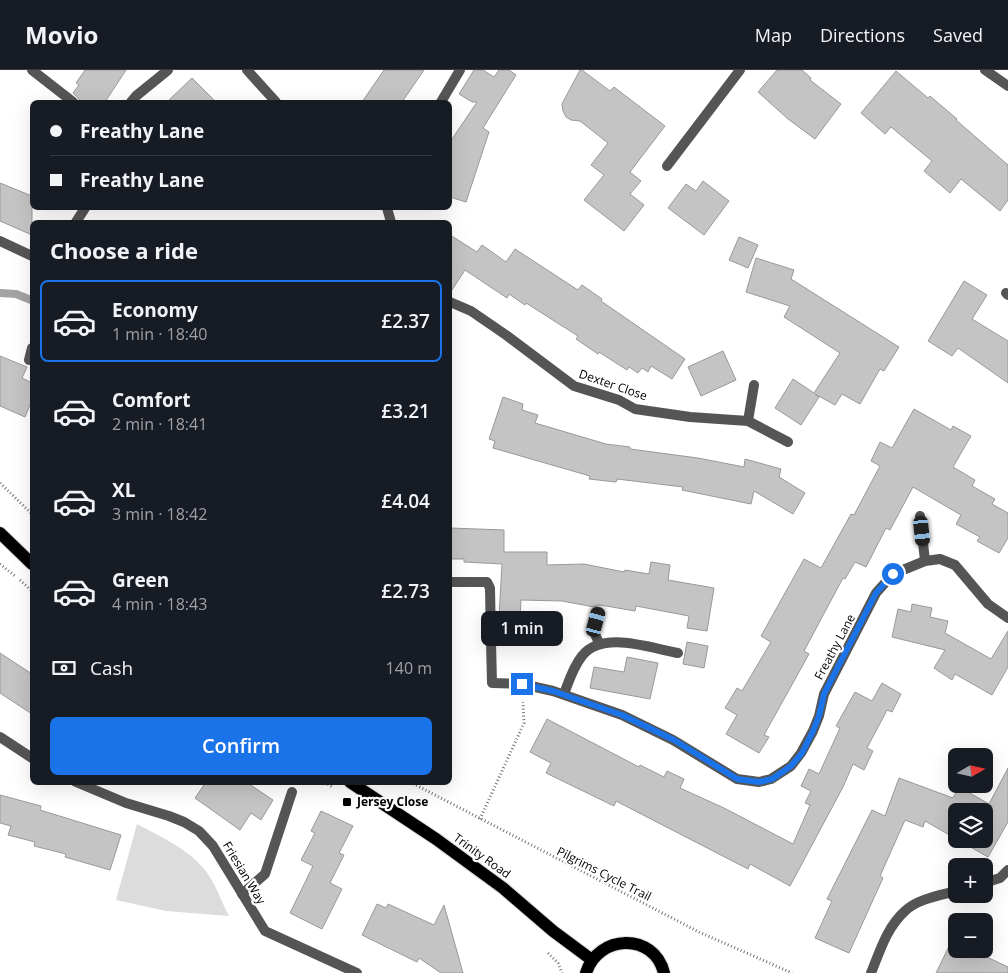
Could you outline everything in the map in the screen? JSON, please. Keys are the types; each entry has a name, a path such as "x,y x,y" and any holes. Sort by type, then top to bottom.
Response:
{"main road":[{"path":"0,533 30,562"},
{"name":"Trinity Road","path":"355,785 436,839 495,882 553,931 592,960"},
{"path":"586,973 592,960 600,951 611,945 623,942 647,948 657,957 664,973"}],"street":[{"path":"32,70 70,100"},
{"path":"133,100 168,70"},
{"path":"247,70 274,100"},
{"path":"442,100 460,70"},
{"path":"667,166 740,70"},
{"path":"985,70 1008,86"},
{"path":"0,241 30,255"},
{"name":"Dexter Close","path":"452,303 506,335 574,386 619,400 635,409 690,417 748,421 788,442"},
{"path":"28,360 30,354"},
{"path":"748,421 754,385"},
{"path":"920,516 925,561"},
{"name":"Freathy Lane","path":"452,582 487,582 490,588 492,683 522,684 564,694 622,715 674,740 737,779 759,782 772,779 791,766 802,753 819,716 824,694 876,593 893,574 925,561 940,559 955,565 988,604 1008,618"},
{"path":"599,612 594,632 599,643"},
{"path":"564,694 572,671 583,654 599,643 615,641 678,653"},
{"path":"0,737 30,757"},
{"name":"Friesian Way","path":"83,785 126,803 174,818 199,831 214,846 265,931 357,973"},
{"path":"242,894 265,874 292,792"},
{"path":"993,880 1000,878 1008,870"},
{"path":"871,973 892,925 906,909 930,898 948,894"}],"path":[{"path":"0,483 30,512"},
{"path":"480,820 524,723 522,684"},
{"name":"Pilgrims Cycle Trail","path":"416,785 698,932 792,973"}],"shaded area":[{"path":"137,824 173,844 198,862 212,881 229,916 166,911 116,900"}],"building":[{"path":"85,70 126,70 106,100 79,100 73,93 79,85 76,83"},
{"path":"384,70 424,70 403,100 363,100"},
{"path":"474,70 483,70 494,77 499,70 509,70 516,75 483,128 489,132 466,202 452,198 452,139 477,102 472,102 459,94"},
{"path":"580,70 610,91 614,87 665,126 630,172 641,181 630,194 644,205 624,231 584,200 604,175 591,165 608,143 580,121 571,120 566,117 563,111 562,104"},
{"path":"777,70 802,70 811,78 810,80 841,104 815,139 788,119 758,92"},
{"path":"896,71 928,98 930,96 1008,165 1008,200 1000,211 961,179 950,193 924,171 932,161 891,127 885,134 861,113"},
{"path":"192,78 214,100 169,100"},
{"path":"703,181 729,201 704,235 668,208 686,184 696,191"},
{"path":"0,183 30,195 32,220 30,220 30,234 0,221"},
{"path":"452,236 477,252 482,245 506,262 515,249 578,290 582,285 602,299 601,301 685,359 672,379 651,366 648,372 642,368 638,373 629,367 627,370 599,352 598,354 576,339 578,336 526,303 525,305 509,294 507,298 465,270 452,290"},
{"path":"739,237 758,245 748,268 729,260"},
{"path":"756,258 794,270 791,279 899,347 884,371 880,369 860,404 842,394 835,405 815,394 819,397 801,425 775,408 793,379 814,393 840,353 784,317 790,306 746,292"},
{"path":"964,281 987,295 972,319 1008,341 1008,383 958,348 952,356 928,341"},
{"path":"723,351 736,380 701,396 688,367"},
{"path":"0,356 27,367 22,378 30,382 30,405 25,417 0,406"},
{"path":"503,397 523,404 522,410 538,415 535,423 606,444 744,467 745,459 781,469 779,477 805,493 793,514 754,491 751,504 682,490 683,487 617,479 616,482 589,479 590,476 493,448 495,441 489,439"},
{"path":"914,409 951,430 953,426 971,436 953,467 975,480 972,486 995,499 992,504 1008,513 1008,538 999,553 977,541 980,537 956,524 961,515 913,487 890,530 886,528 866,567 855,562 845,579 843,578 804,651 809,654 764,735 769,737 759,753 726,734 737,715 725,708 737,688 742,691 771,642 761,636 804,559 821,568 851,514 854,515 880,466 871,461 880,442 892,448"},
{"path":"452,528 504,530 504,552 547,552 547,565 584,564 624,572 625,570 649,574 651,562 670,565 668,580 714,588 707,631 687,628 689,616 636,606 635,611 600,605 594,607 562,601 521,600 520,618 499,617 502,564 464,562 464,559 452,559"},
{"path":"912,604 932,608 930,617 948,621 945,633 991,659 1008,631 1008,667 992,695 955,674 952,680 934,668 945,650 892,637 898,609 911,612"},
{"path":"687,642 708,646 704,668 683,664"},
{"path":"0,653 30,673 30,713 0,693"},
{"path":"627,657 658,663 650,699 590,688 594,667 624,672"},
{"path":"882,683 901,694 892,712 887,710 867,748 873,751 864,770 853,764 843,787 790,886 750,864 748,869 616,801 614,806 546,773 551,763 530,752 547,719 639,767 640,765 664,777 667,771 684,779 680,788 724,808 793,844 810,805 805,803 811,791 801,786 809,769 819,774 840,728 836,726 855,692 872,701"},
{"path":"1008,768 1008,822 988,857 972,848 993,848 993,803 990,803"},
{"path":"899,778 953,798 956,793 970,793 987,803 948,803 948,834 925,821 923,827 905,820 880,876 883,878 849,953 815,938 832,901 827,899 872,810 885,816"},
{"path":"204,785 250,785 273,800 261,820 251,813 240,830 195,798"},
{"path":"0,795 41,806 40,810 121,835 110,870 65,857 66,854 34,846 35,842 8,835 11,826 0,823"},
{"path":"321,811 353,826 339,853 344,855 330,883 342,889 322,929 290,913 313,866 301,860 315,833 311,831"},
{"path":"377,904 386,908 388,904 434,925 444,905 463,973 441,973 419,958 417,962 362,935"},
{"path":"948,948 948,958 989,958 1008,967 1008,973 936,973"}],"waterway":[{"path":"0,293 16,294 30,300"}],"place":[{"name":"Jersey Close","path":"347,802"}],"route":[{"path":"522,684 553,691 622,715 674,740 737,779 759,782 772,779 791,766 802,753 819,716 824,694 876,593 893,574"}]}
